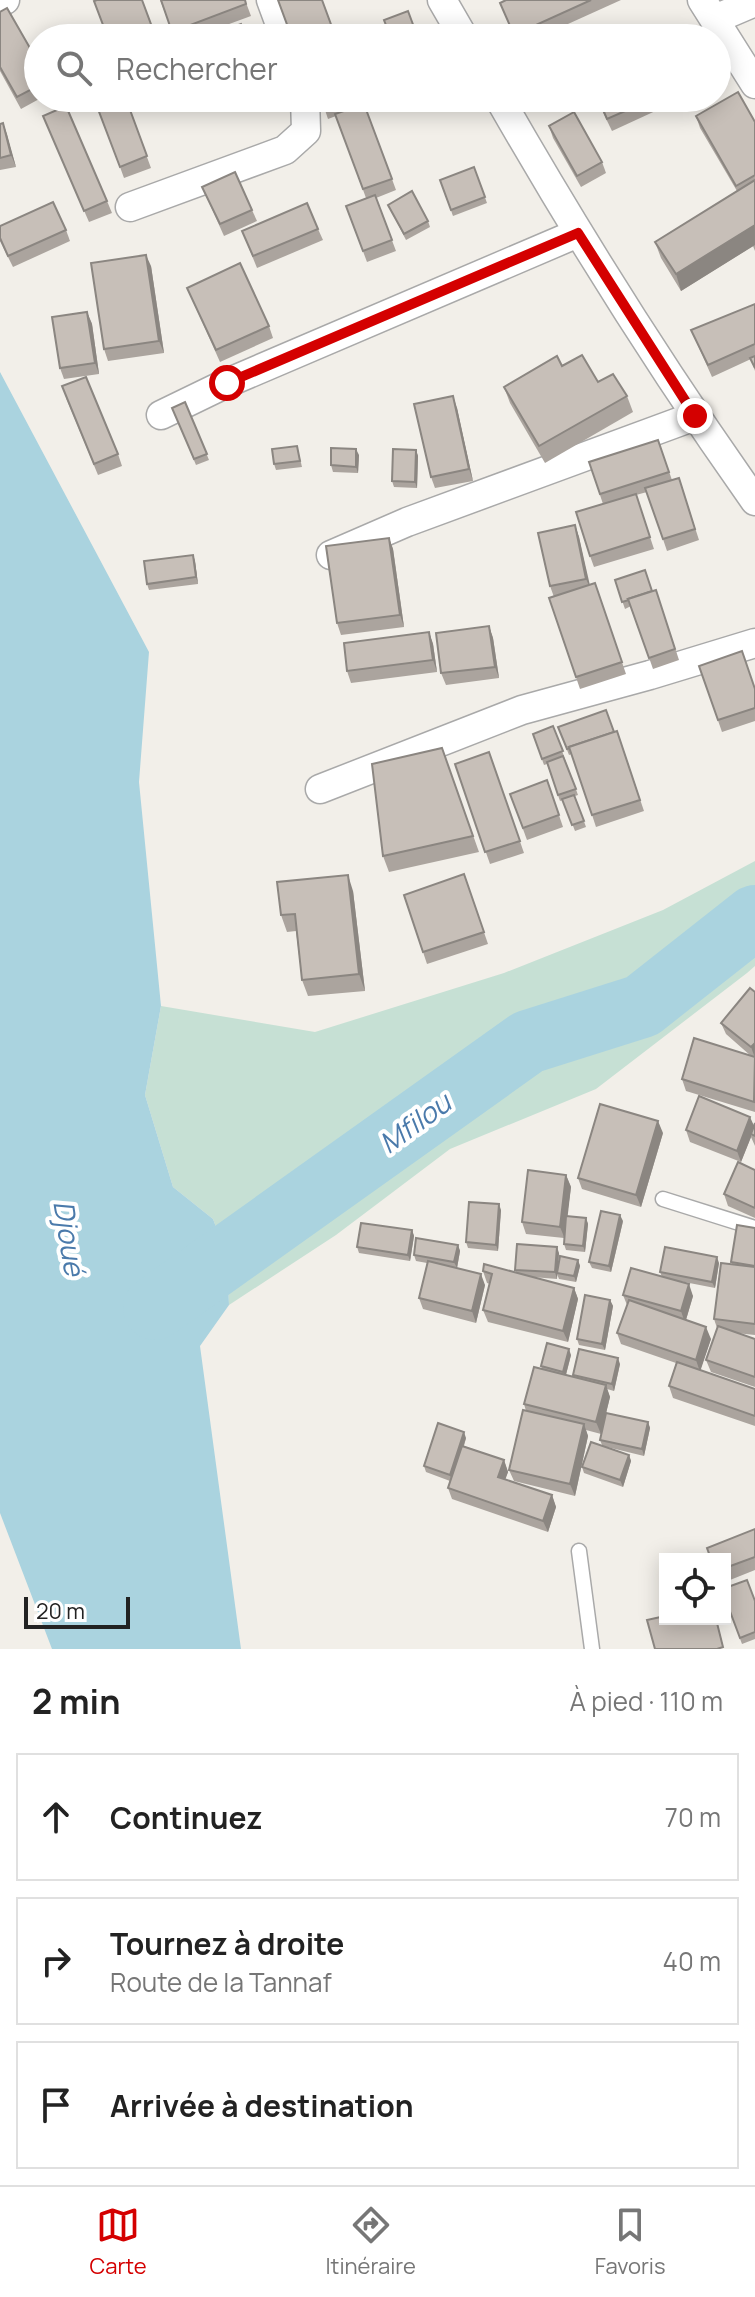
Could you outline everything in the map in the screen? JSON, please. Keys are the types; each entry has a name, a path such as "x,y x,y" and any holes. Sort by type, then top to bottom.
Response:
{"street":[{"path":"271,0 280,24"},
{"path":"442,0 456,24"},
{"path":"708,10 755,2"},
{"path":"731,46 755,84"},
{"path":"130,207 285,150 306,131 305,112"},
{"path":"507,112 578,233 695,416 755,501"},
{"path":"161,415 227,383 578,233"},
{"path":"331,555 407,522 695,416"},
{"path":"320,789 522,710 755,643"}],"lane":[{"path":"663,1199 755,1228"},
{"path":"579,1551 592,1649"}],"green space":[{"path":"755,861 755,966 747,973 596,1089 450,1149 336,1235 229,1305 227,1256 213,1219 173,1187 145,1095 161,1006 315,1032 504,973 663,910"}],"water":[{"name":"Djoué","path":"0,372 149,652 139,782 161,1006 145,1095 173,1187 213,1219 227,1256 229,1305 200,1346 241,1649 52,1649 0,1513"}],"building":[{"path":"142,0 151,24 103,24 94,1"},
{"path":"161,0 245,0 246,4 193,24 169,24"},
{"path":"278,0 322,0 331,24 287,24"},
{"path":"506,0 591,0 538,24 509,24 500,3"},
{"path":"7,8 24,38 24,93 17,97 0,67 0,12"},
{"path":"408,11 413,24 386,24 384,20"},
{"path":"738,92 755,122 755,175 736,186 696,116 703,112 731,112 731,96"},
{"path":"52,112 69,112 107,201 84,211 43,116"},
{"path":"99,112 131,112 147,156 120,167"},
{"path":"367,112 392,179 363,189 335,114"},
{"path":"574,112 602,162 577,176 549,126"},
{"path":"604,112 623,112 607,119"},
{"path":"3,123 11,155 0,158 0,124"},
{"path":"474,167 485,197 451,210 440,180"},
{"path":"235,172 252,210 220,224 202,187"},
{"path":"755,180 755,225 676,274 655,242"},
{"path":"412,191 428,221 404,234 388,205"},
{"path":"375,195 392,240 363,251 346,206"},
{"path":"53,202 66,230 8,256 0,238 0,226"},
{"path":"307,203 318,229 253,256 242,231"},
{"path":"146,255 159,341 104,349 91,263"},
{"path":"240,263 269,326 216,350 187,288"},
{"path":"755,304 755,344 708,365 691,330"},
{"path":"87,312 95,363 60,368 52,317"},
{"path":"582,355 598,382 613,374 627,396 539,446 504,387 557,356 562,366"},
{"path":"86,377 118,454 94,464 62,386"},
{"path":"453,396 469,469 431,477 414,404"},
{"path":"185,402 207,454 194,459 172,408"},
{"path":"658,440 669,472 600,494 589,462"},
{"path":"297,446 300,461 274,464 272,449"},
{"path":"331,448 356,449 356,467 331,465"},
{"path":"393,449 416,450 415,482 392,481"},
{"path":"679,478 695,529 663,539 645,488"},
{"path":"636,494 650,537 590,556 576,512"},
{"path":"575,525 586,579 550,586 538,533"},
{"path":"389,538 400,615 337,623 326,546"},
{"path":"193,555 196,577 147,584 144,561"},
{"path":"645,570 652,591 622,602 615,580"},
{"path":"595,583 622,662 576,677 549,598"},
{"path":"656,590 675,649 649,658 628,599"},
{"path":"489,626 495,667 441,673 436,633"},
{"path":"429,632 433,660 347,671 344,643"},
{"path":"742,651 755,689 755,708 718,720 699,666"},
{"path":"606,710 614,732 567,749 558,727"},
{"path":"553,726 563,751 542,759 533,734"},
{"path":"617,731 640,800 592,815 569,747"},
{"path":"442,748 473,836 383,856 372,764"},
{"path":"489,752 520,841 485,852 455,764"},
{"path":"563,756 576,789 558,795 547,762"},
{"path":"547,780 559,815 523,828 510,794"},
{"path":"574,795 584,821 572,825 562,799"},
{"path":"464,874 484,932 423,952 404,895"},
{"path":"348,875 359,974 302,980 295,914 281,915 277,882"},
{"path":"750,988 755,992 755,1043 751,1047 721,1023"},
{"path":"694,1038 755,1057 754,1102 682,1079"},
{"path":"699,1096 750,1117 737,1151 686,1130"},
{"path":"600,1104 658,1121 636,1195 578,1178"},
{"path":"738,1162 755,1170 755,1208 724,1194"},
{"path":"528,1170 566,1175 560,1227 522,1222"},
{"path":"469,1202 499,1204 496,1245 466,1242"},
{"path":"601,1211 620,1215 609,1266 589,1262"},
{"path":"566,1216 586,1218 583,1246 564,1244"},
{"path":"361,1223 412,1230 408,1255 357,1247"},
{"path":"737,1225 755,1228 755,1266 731,1262"},
{"path":"416,1238 458,1245 454,1262 414,1255"},
{"path":"517,1244 557,1247 555,1272 515,1270"},
{"path":"665,1247 717,1257 712,1282 660,1272"},
{"path":"560,1256 578,1260 574,1276 557,1273"},
{"path":"428,1261 481,1274 472,1311 419,1298"},
{"path":"721,1263 755,1267 755,1324 714,1319"},
{"path":"484,1264 574,1288 563,1331 483,1310 492,1274 483,1271"},
{"path":"631,1268 689,1284 681,1311 623,1295"},
{"path":"585,1295 610,1300 602,1344 577,1339"},
{"path":"629,1300 706,1327 696,1360 617,1333"},
{"path":"718,1326 755,1339 755,1377 706,1360"},
{"path":"547,1343 569,1349 563,1372 541,1366"},
{"path":"579,1349 618,1358 612,1384 573,1375"},
{"path":"677,1362 755,1389 755,1416 669,1386"},
{"path":"534,1367 606,1385 596,1422 524,1404"},
{"path":"523,1410 584,1424 570,1484 509,1470"},
{"path":"606,1413 648,1422 642,1449 600,1440"},
{"path":"438,1423 464,1432 450,1475 424,1466"},
{"path":"591,1442 629,1455 620,1480 582,1467"},
{"path":"462,1446 504,1460 498,1477 552,1495 543,1521 448,1488"},
{"path":"755,1529 755,1557 731,1566 731,1553 709,1553 707,1548"},
{"path":"747,1580 755,1601 755,1632 740,1638 731,1614 731,1586"},
{"path":"659,1617 659,1625 718,1625 723,1647 655,1649 647,1620"}],"waterway":[{"name":"Mfilou","path":"155,1308 528,1042 642,1006 755,917"}],"route":[{"path":"227,383 578,233 695,416"}]}
